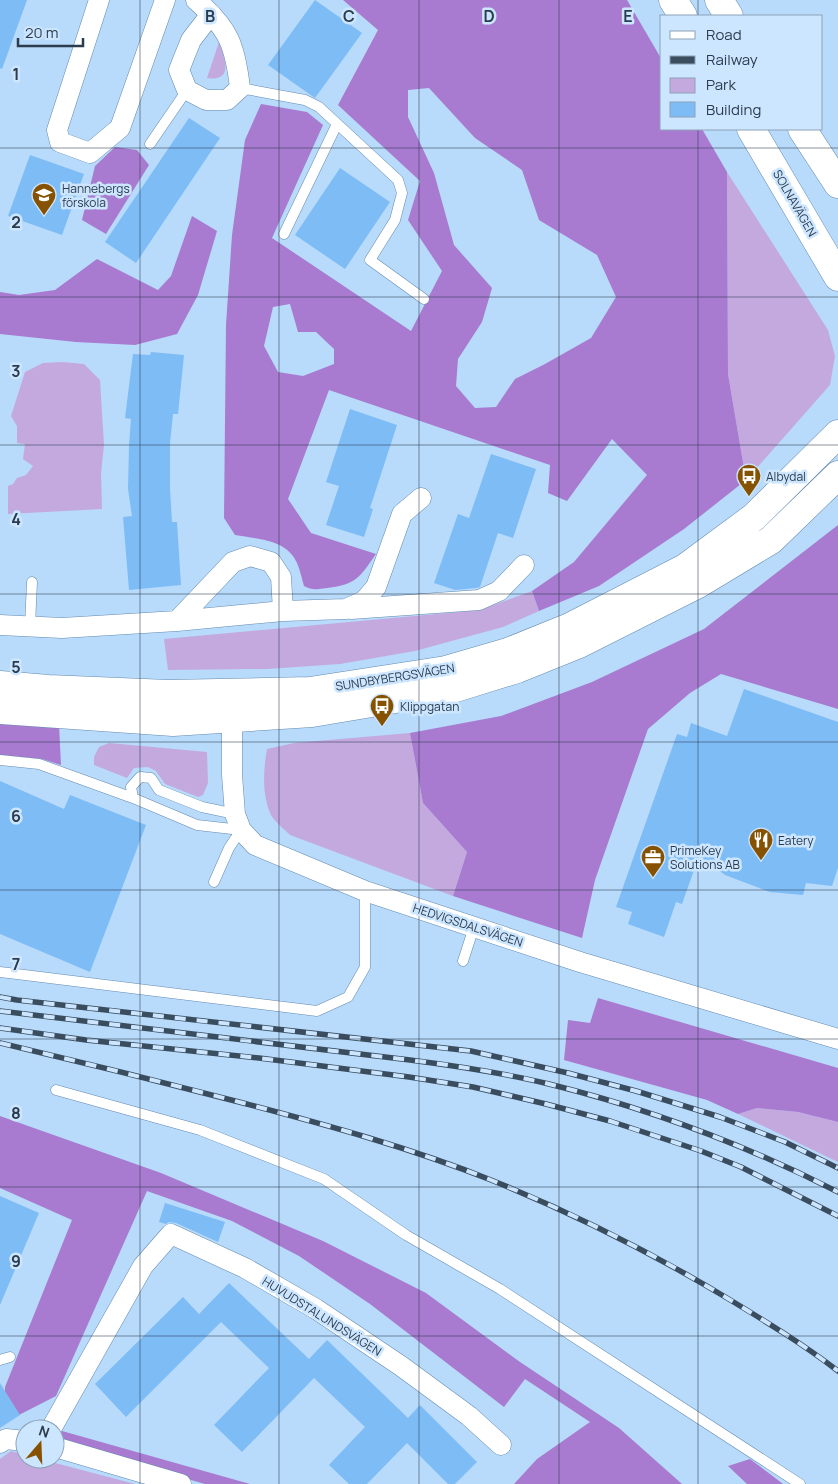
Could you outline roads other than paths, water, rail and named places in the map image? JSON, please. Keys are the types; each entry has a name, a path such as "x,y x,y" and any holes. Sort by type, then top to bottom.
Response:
{"main road":[{"path":"673,0 682,15"},
{"path":"719,0 729,15"},
{"name":"SOLNAVÄGEN","path":"752,130 838,277"},
{"path":"803,130 838,184"},
{"name":"SUNDBYBERGSVÄGEN","path":"0,710 173,722 232,706 310,691 446,670 508,652 570,627 684,568 754,517 838,434"},
{"name":"SUNDBYBERGSVÄGEN","path":"0,685 168,694 232,706 312,714 449,690 517,669 578,644 698,584 771,540 838,475"}],"street":[{"path":"99,0 57,130 60,142 90,153 120,128 165,0"},
{"path":"196,0 211,14 228,36 237,62 240,88 226,100 206,100 187,90 179,70 191,40 211,14"},
{"path":"346,609 364,601 376,587 402,514 421,498"},
{"path":"177,621 232,562 250,556 271,562 281,577 282,611"},
{"path":"0,625 62,628 177,621 282,611 346,609 479,600 499,590 524,566"},
{"path":"232,706 232,775 238,822"},
{"name":"HEDVIGSDALSVÄGEN","path":"238,822 255,845 365,891 587,964 838,1039"},
{"name":"HUVUDSTALUNDSVÄGEN","path":"58,1419 144,1266 171,1234 245,1268 316,1309 401,1366 469,1416 500,1445"},
{"path":"0,1443 6,1439 15,1440"},
{"path":"65,1450 181,1484"}],"lane":[{"path":"240,88 305,100 319,107 398,180 402,192 396,220 370,260 424,299"},
{"path":"150,144 187,90"},
{"path":"284,234 337,124"},
{"path":"30,626 32,582"},
{"path":"0,760 39,764 133,798 197,825 238,822"},
{"path":"133,798 131,786 140,777 151,778 159,790 238,822"},
{"path":"214,882 238,822"},
{"path":"0,972 20,976 317,1011 348,997 364,967 365,891"},
{"path":"462,961 474,927"},
{"path":"56,1090 200,1130 324,1179 406,1235 500,1289 800,1484"}],"railway":[{"path":"0,997 471,1051 636,1091 720,1117 785,1142 838,1168"},
{"path":"0,1011 410,1060 532,1080 624,1105 697,1130 768,1159 838,1192"},
{"path":"0,1028 86,1040 259,1058 473,1087 610,1121 701,1151 741,1167 838,1216"},
{"path":"0,1043 306,1120 400,1147 461,1168 582,1220 670,1265 770,1324 838,1371"}],"place":[{"name":"Hannebergs förskola","path":"44,216"},
{"name":"Albydal","path":"749,497"},
{"name":"Klippgatan","path":"382,727"},
{"name":"Eatery","path":"761,861"},
{"name":"PrimeKey Solutions AB","path":"653,878"}]}
